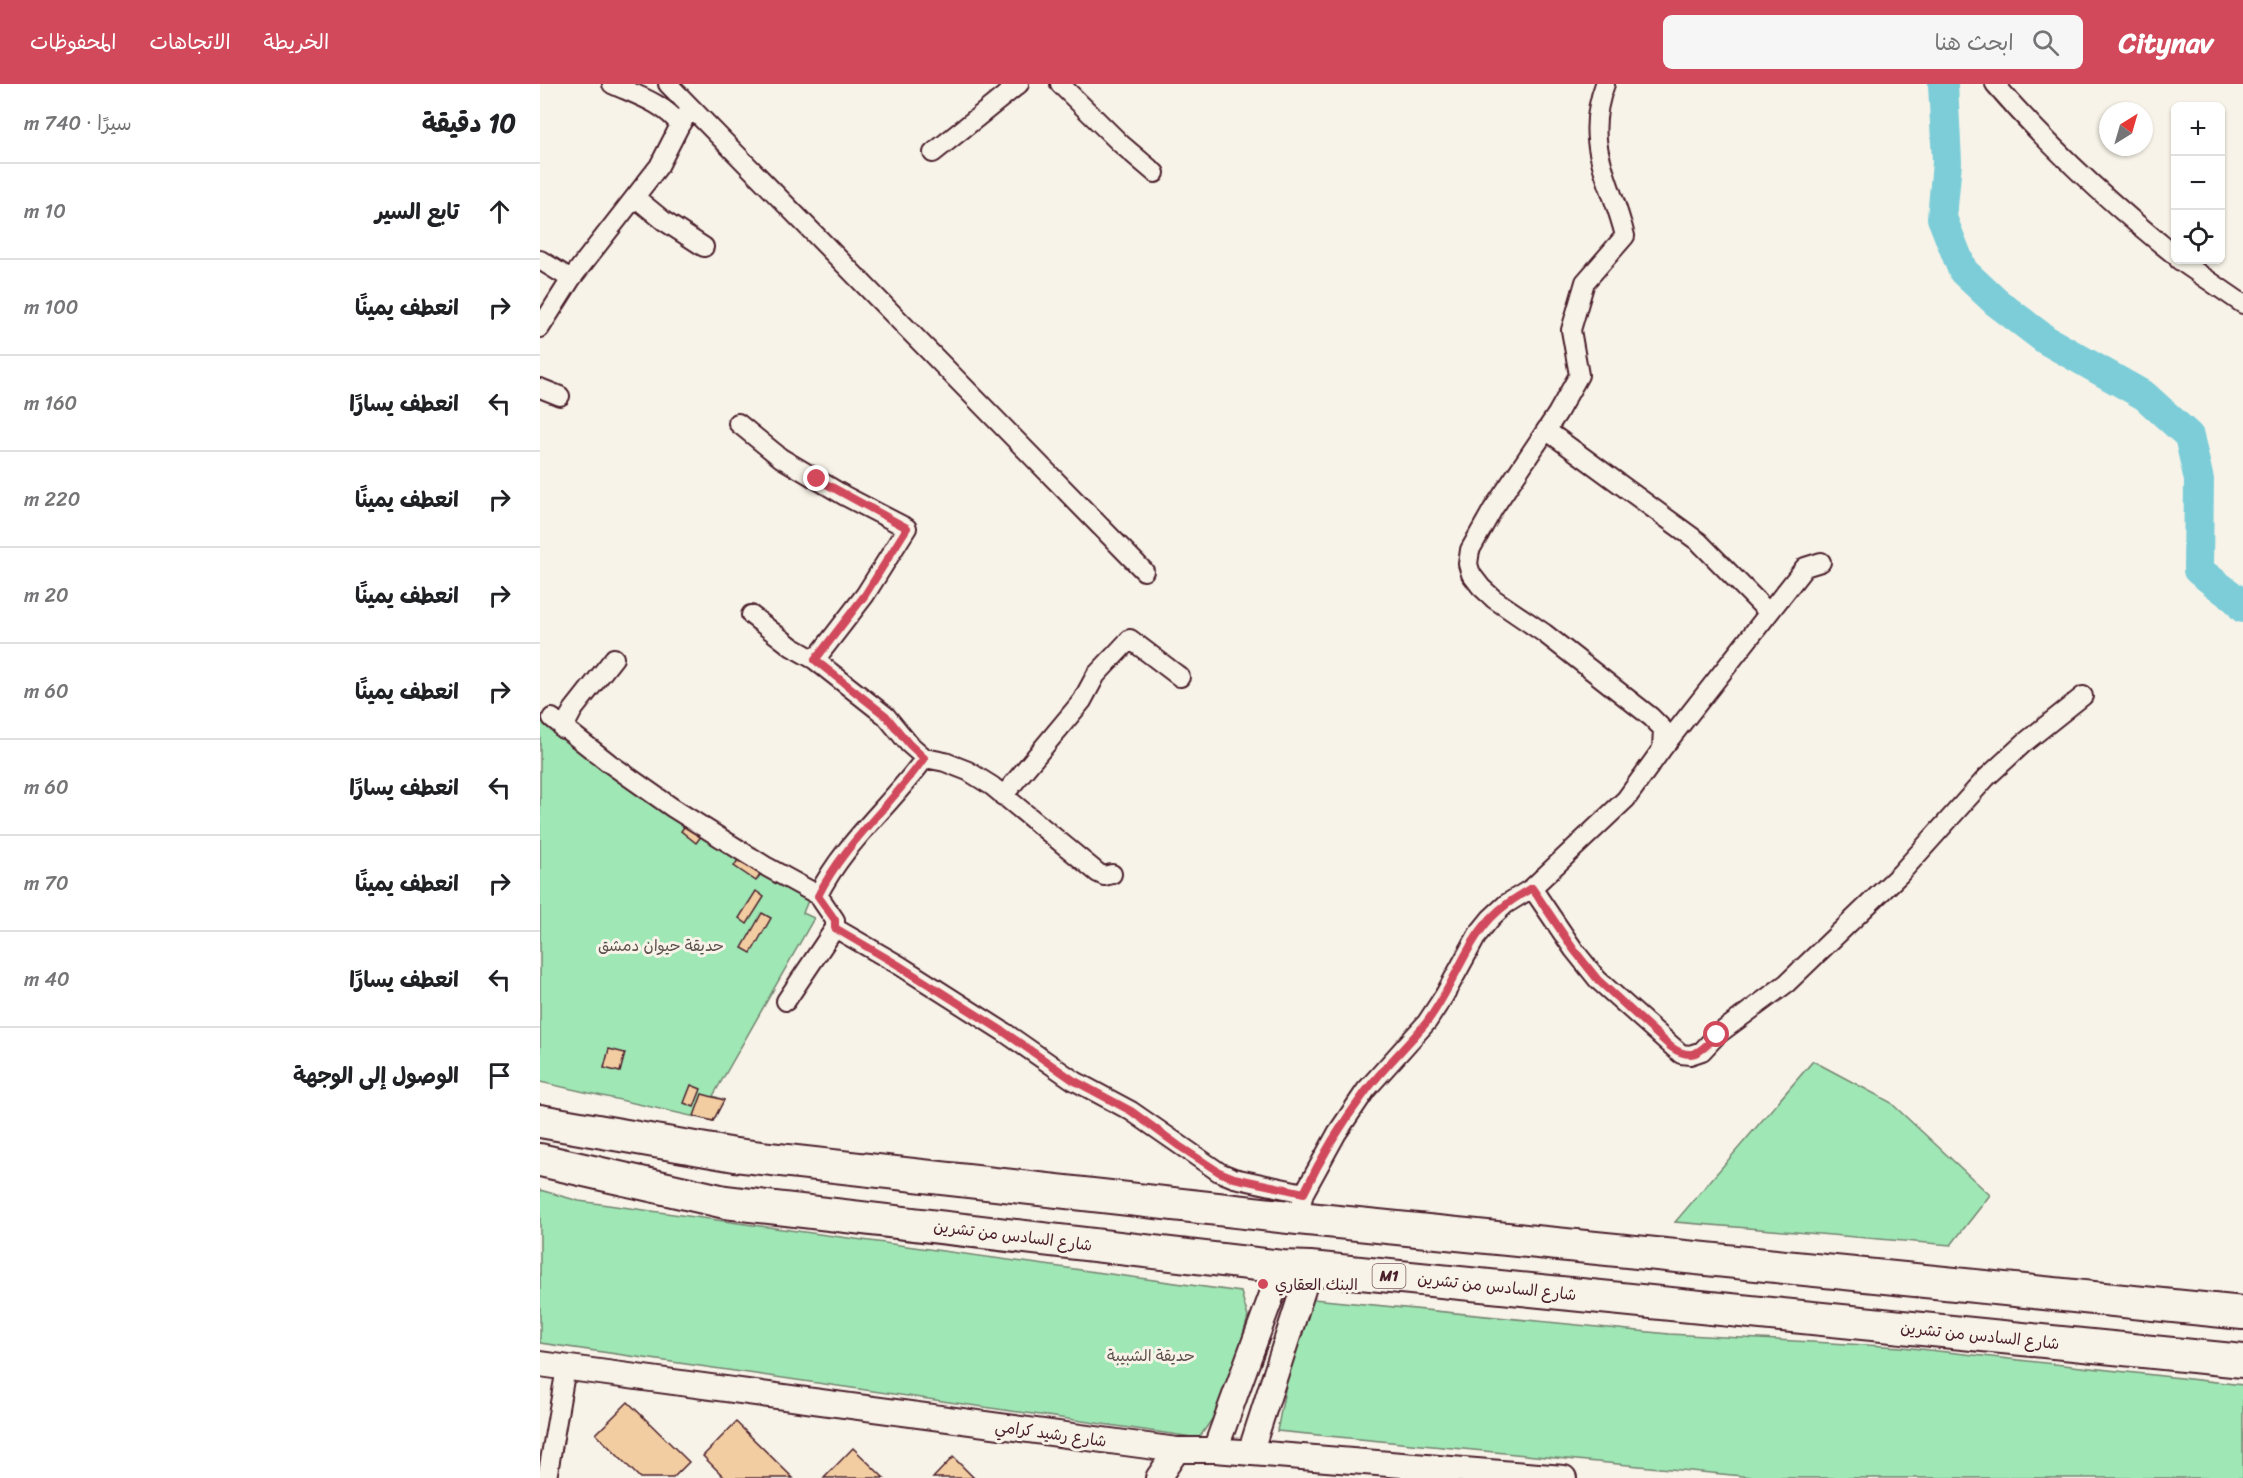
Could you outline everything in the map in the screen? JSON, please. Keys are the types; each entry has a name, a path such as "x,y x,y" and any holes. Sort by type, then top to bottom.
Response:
{"highway":[{"path":"540,1121 735,1155 1301,1206 2243,1313"},
{"name":"شارع السادس من تشرين","path":"540,1160 725,1202 1296,1267 2243,1361"}],"main road":[{"path":"1215,1450 1296,1267"},
{"path":"1250,1453 1296,1267"},
{"name":"شارع رشيد كرامي","path":"540,1364 1182,1450 1215,1450 1482,1475 1564,1478"},
{"path":"1158,1478 1182,1450"},
{"path":"1170,1478 1182,1450"}],"street":[{"path":"612,84 662,107 680,125"},
{"path":"668,84 1144,571"},
{"path":"933,153 1019,84"},
{"path":"1060,84 1121,144 1155,173"},
{"path":"1605,84 1596,115 1599,158 1625,236 1585,282 1571,330 1579,375 1546,430 1493,509 1470,550 1468,564 1471,574 1481,588 1494,599 1544,633 1651,717 1663,729 1662,749"},
{"path":"1995,84 2106,198 2171,253"},
{"path":"540,328 571,279 659,166 691,108"},
{"path":"636,198 664,221 704,247"},
{"path":"540,260 571,279"},
{"path":"2186,264 2243,304"},
{"path":"540,388 560,396"},
{"path":"738,423 781,458 845,496 907,528 865,595 815,660"},
{"path":"1546,430 1698,542 1768,612"},
{"path":"835,928 1004,1032 1073,1080 1131,1111 1219,1172 1301,1206 1326,1152 1366,1090 1427,1022 1478,934 1506,904 1532,888 1626,799 1662,749 1805,567 1821,562"},
{"path":"751,615 792,647 815,660 886,716 924,758 945,762 968,771 992,786 1098,873 1104,876 1112,874"},
{"path":"1004,796 1082,701 1096,675 1130,639 1180,677"},
{"path":"614,658 573,710 558,724 674,808 766,867 818,896 835,920 835,928 786,1001"},
{"path":"1532,888 1574,950 1598,980 1681,1054 1702,1051 1717,1035 1787,983 1900,874 1986,778 2024,743 2083,696"},
{"path":"818,896 826,879 849,848 907,783 924,758"},
{"path":"547,1478 566,1368"}],"green space":[{"name":"حديقة حيوان دمشق","path":"540,720 809,898 803,913 814,918 713,1096 724,1100 713,1121 540,1082"},
{"path":"1813,1061 1890,1102 1990,1195 1951,1245 1675,1222"},
{"name":"حديقة الشبيبة","path":"540,1190 579,1201 1241,1292 1248,1317 1224,1402 1199,1438 540,1343"},
{"path":"1303,1298 1669,1334 1902,1347 2243,1385 2243,1478 1763,1478 1277,1431"}],"building":[{"path":"690,819 706,830 696,843 681,831"},
{"path":"742,854 764,869 756,881 734,866"},
{"path":"756,891 764,897 747,924 739,918"},
{"path":"762,913 771,918 751,953 742,948"},
{"path":"609,1049 625,1053 620,1072 604,1068"},
{"path":"691,1085 701,1089 694,1107 684,1103"},
{"path":"702,1094 724,1100 713,1121 694,1116"},
{"path":"628,1402 689,1462 673,1478 640,1478 596,1434"},
{"path":"736,1422 793,1478 725,1478 703,1456"},
{"path":"853,1448 884,1478 824,1478"},
{"path":"953,1457 974,1478 933,1478"}],"waterway":[{"path":"1943,84 1947,162 1942,218 1963,271 1996,302 2046,340 2145,396 2189,436 2199,480 2198,570 2237,600 2243,608"}],"place":[{"name":"البنك العقاري","path":"1263,1284"}],"route":[{"path":"817,479 907,528 865,595 815,660 886,716 924,758 907,783 849,848 826,879 818,896 830,910 835,920 835,928 1004,1032 1073,1080 1131,1111 1219,1172 1234,1178 1304,1193 1337,1133 1366,1090 1427,1022 1478,934 1506,904 1532,888 1574,950 1598,980 1671,1047 1681,1054 1702,1051 1717,1035"}]}
